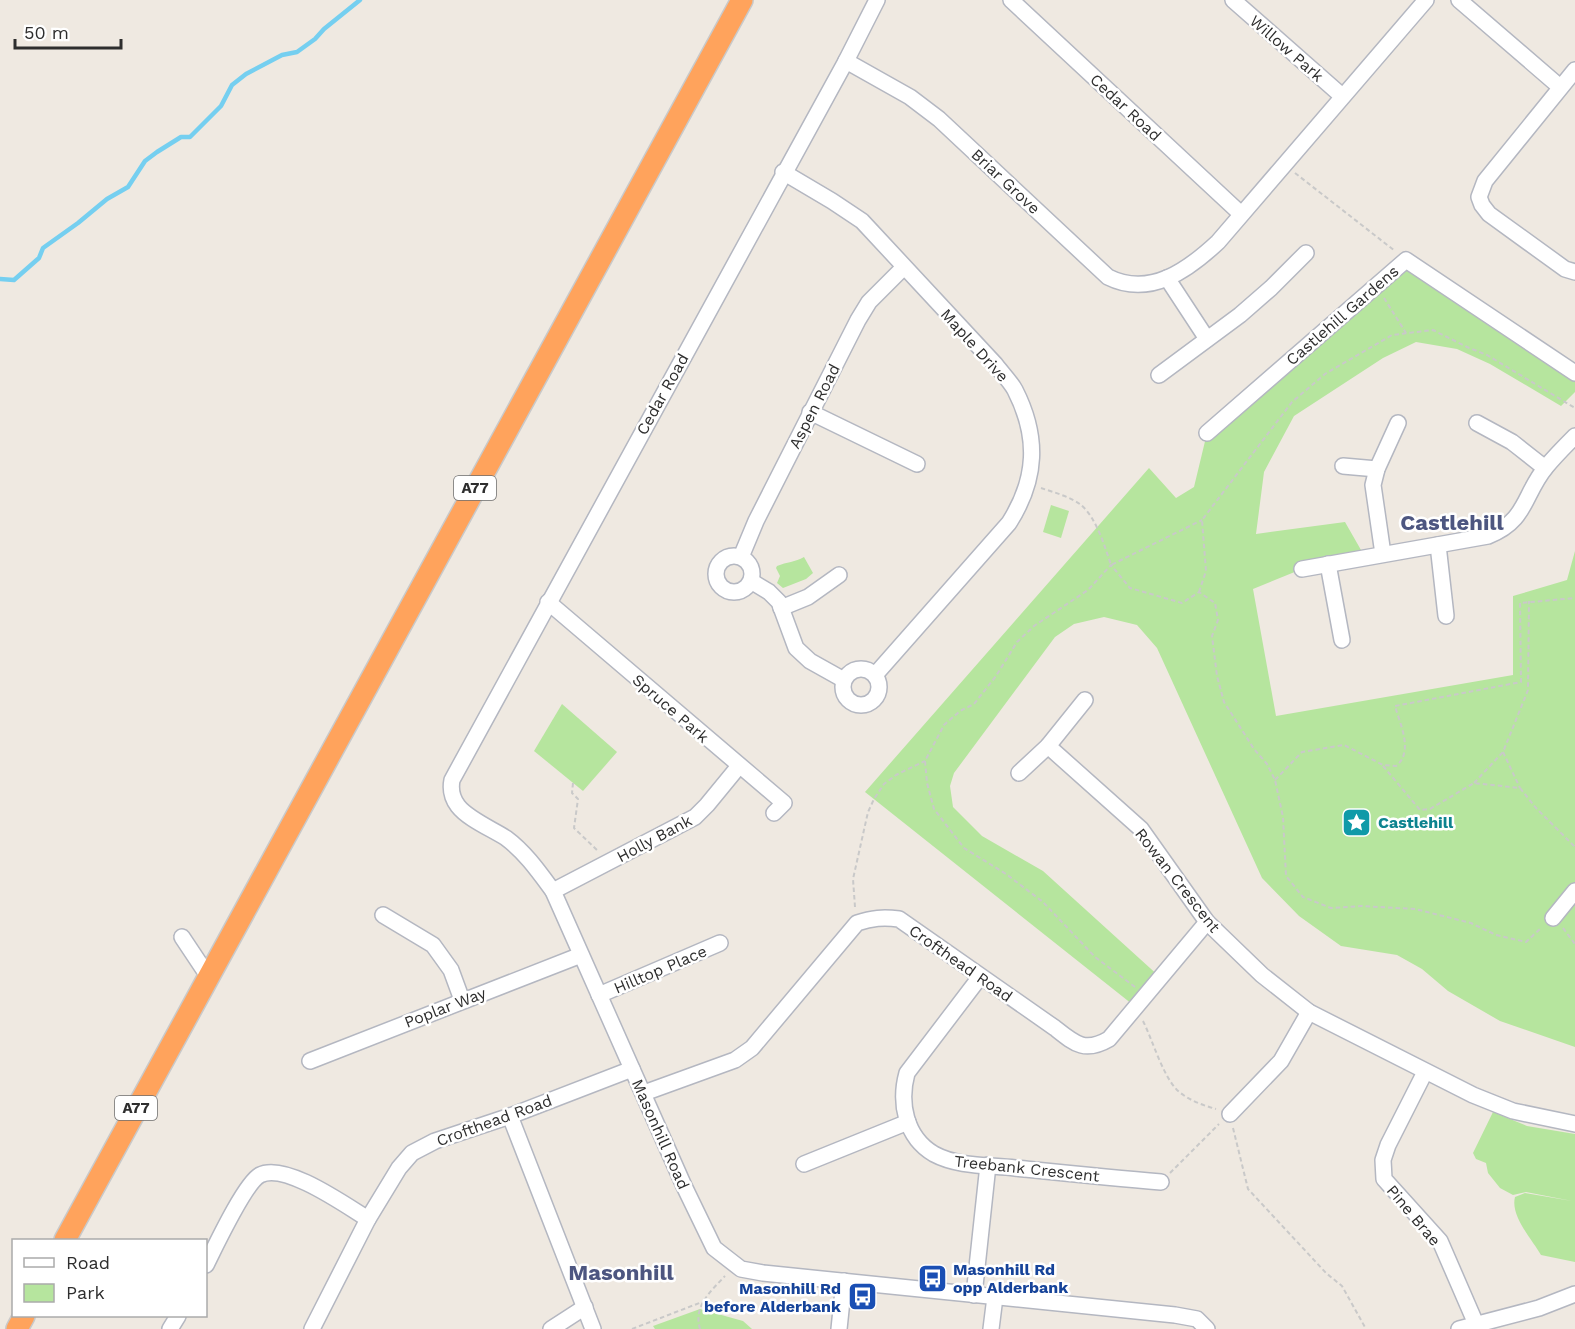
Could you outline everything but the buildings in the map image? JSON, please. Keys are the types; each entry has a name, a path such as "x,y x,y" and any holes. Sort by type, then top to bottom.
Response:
{"highway":[{"name":"A77","path":"66,1239 742,0"}],"street":[{"name":"Cedar Road","path":"450,789 452,780 548,602 846,61 877,0"},
{"name":"Cedar Road","path":"1011,0 1240,214"},
{"name":"Briar Grove","path":"846,61 910,98 939,119 1108,277 1122,284 1137,285 1167,278 1188,268 1218,242 1426,0"},
{"path":"1459,0 1560,87"},
{"name":"Willow Park","path":"1239,2 1342,96"},
{"path":"1575,70 1485,181 1479,197 1489,214 1565,269 1575,272"},
{"name":"Maple Drive","path":"783,172 862,221 995,364 1014,388 1030,433 1033,457 1027,484 1021,503 1009,523 875,675"},
{"path":"1159,375 1240,315 1306,253"},
{"name":"Castlehill Gardens","path":"1207,433 1406,260 1575,373"},
{"name":"Aspen Road","path":"741,557 756,521 810,412 869,302 904,267"},
{"path":"1167,278 1207,339"},
{"path":"810,412 917,464"},
{"path":"1383,554 1373,485 1377,469 1398,423"},
{"path":"1477,423 1512,442 1545,468"},
{"path":"1302,569 1488,536 1504,530 1516,519 1545,468 1575,436"},
{"path":"1342,466 1377,469"},
{"path":"1438,545 1446,616"},
{"path":"729,556 741,557 751,567 751,581 748,586 738,592 726,590 717,581 719,563 729,556"},
{"path":"1328,564 1342,640"},
{"path":"781,608 808,597 839,576"},
{"path":"751,581 769,592 779,602 796,648 810,661 844,680"},
{"name":"Spruce Park","path":"548,602 784,803 774,813"},
{"path":"858,669 868,670 875,675 878,681 878,694 870,704 857,705 846,698 844,680 858,669"},
{"path":"1020,773 1048,746 1085,700"},
{"name":"Rowan Crescent","path":"1048,746 1141,829 1207,922 1262,975 1309,1012 1473,1095 1513,1111 1575,1124"},
{"name":"Holly Bank","path":"553,891 695,817 739,766"},
{"name":"Masonhill Road","path":"450,789 460,809 507,839 528,858 553,891 714,1248 741,1269 1175,1315 1197,1320 1207,1329"},
{"path":"1553,918 1575,891"},
{"path":"383,915 433,945 452,970 462,1000"},
{"name":"Crofthead Road","path":"857,924 870,918 883,916 899,919 1071,1041 1084,1046 1098,1045 1109,1039 1207,922"},
{"path":"644,1093 735,1060 752,1048 857,924"},
{"path":"182,937 208,976"},
{"name":"Hilltop Place","path":"599,994 720,944"},
{"name":"Poplar Way","path":"310,1061 581,955"},
{"name":"Treebank Crescent","path":"980,977 907,1073 903,1086 903,1106 908,1122 918,1139 933,1153 965,1164 1161,1182"},
{"path":"1230,1114 1281,1061 1309,1012"},
{"name":"Crofthead Road","path":"312,1329 368,1219 399,1168 412,1153 435,1141 510,1116 632,1069"},
{"name":"Pine Brae","path":"1425,1072 1388,1145 1383,1160 1384,1179 1440,1241 1476,1324"},
{"path":"510,1116 593,1329"},
{"path":"804,1164 908,1122"},
{"path":"974,1295 988,1165"},
{"path":"207,1263 247,1188 260,1175 276,1171 293,1175 368,1219"},
{"path":"839,1329 844,1281"},
{"path":"1459,1329 1539,1308 1575,1294"},
{"path":"991,1329 995,1297"},
{"path":"551,1329 585,1307"}],"path":[{"path":"1284,164 1406,260"},
{"path":"1377,285 1406,333"},
{"path":"1230,1114 1196,1103 1178,1090 1167,1074 1142,1002 1043,902 1006,874 964,848 934,809 927,783 925,761 944,725 960,711 974,704 996,676 1017,642 1034,627 1088,590 1112,565 1202,520 1292,402 1325,374 1392,335 1433,330 1487,355 1575,408"},
{"path":"1027,484 1080,504 1090,515 1112,565 1130,588 1182,603 1199,592 1206,571 1202,520"},
{"path":"1199,592 1215,603 1218,620 1212,636 1217,676 1224,702 1254,749 1267,764 1275,780 1282,817 1286,876 1303,897 1331,908 1361,906 1415,909 1472,923 1496,935 1526,942 1553,918 1575,944"},
{"path":"1275,780 1302,752 1344,745 1383,765 1396,766 1401,762 1406,746 1395,706 1521,682 1520,603 1575,598"},
{"path":"1383,765 1420,810 1430,809 1474,783 1503,752 1528,690 1530,602"},
{"path":"1503,752 1520,788 1536,808 1575,847"},
{"path":"857,924 853,879 868,812 884,784 896,775 925,761"},
{"path":"573,783 572,793 578,799 574,828 609,862"},
{"path":"1474,783 1520,788"},
{"path":"1161,1182 1230,1114"},
{"path":"1230,1114 1248,1189 1326,1273 1342,1286 1366,1329"},
{"path":"700,1329 697,1320 702,1302 735,1264"},
{"path":"632,1329 702,1302"}],"green space":[{"path":"1406,260 1575,365 1575,392 1561,406 1490,364 1457,349 1416,342 1383,358 1294,416 1264,472 1256,534 1345,522 1361,550 1328,564 1302,569 1253,589 1276,716 1513,675 1513,596 1567,580 1575,551 1575,1047 1500,1021 1448,991 1422,969 1397,955 1341,946 1299,916 1262,878 1157,648 1137,625 1104,617 1074,624 1055,637 954,773 950,786 953,807 982,836 1043,871 1161,978 1137,1008 865,792 1149,468 1176,498 1194,487 1207,433"},
{"path":"1051,505 1069,511 1061,538 1043,532"},
{"path":"804,557 813,573 806,579 783,588 777,583 780,576 777,566"},
{"path":"562,704 617,752 583,791 534,751"},
{"path":"1493,1112 1527,1126 1575,1134 1575,1262 1541,1255 1523,1227 1514,1204 1515,1197 1525,1193 1572,1201 1526,1192 1513,1195 1500,1188 1488,1173 1486,1163 1476,1159 1473,1153"},
{"path":"700,1309 743,1321 752,1329 655,1329 653,1326"}],"waterway":[{"path":"0,279 14,280 39,258 43,248 107,199 128,187 145,161 181,137 190,137 221,106 232,85 246,74 282,55 297,52 360,0"}],"place":[{"name":"Castlehill","path":"1357,822"},
{"name":"Masonhill Rd opp Alderbank","path":"932,1278"},
{"name":"Masonhill Rd before Alderbank","path":"862,1297"}],"district":[{"name":"Castlehill","path":"1452,522"},
{"name":"Masonhill","path":"621,1272"}]}
